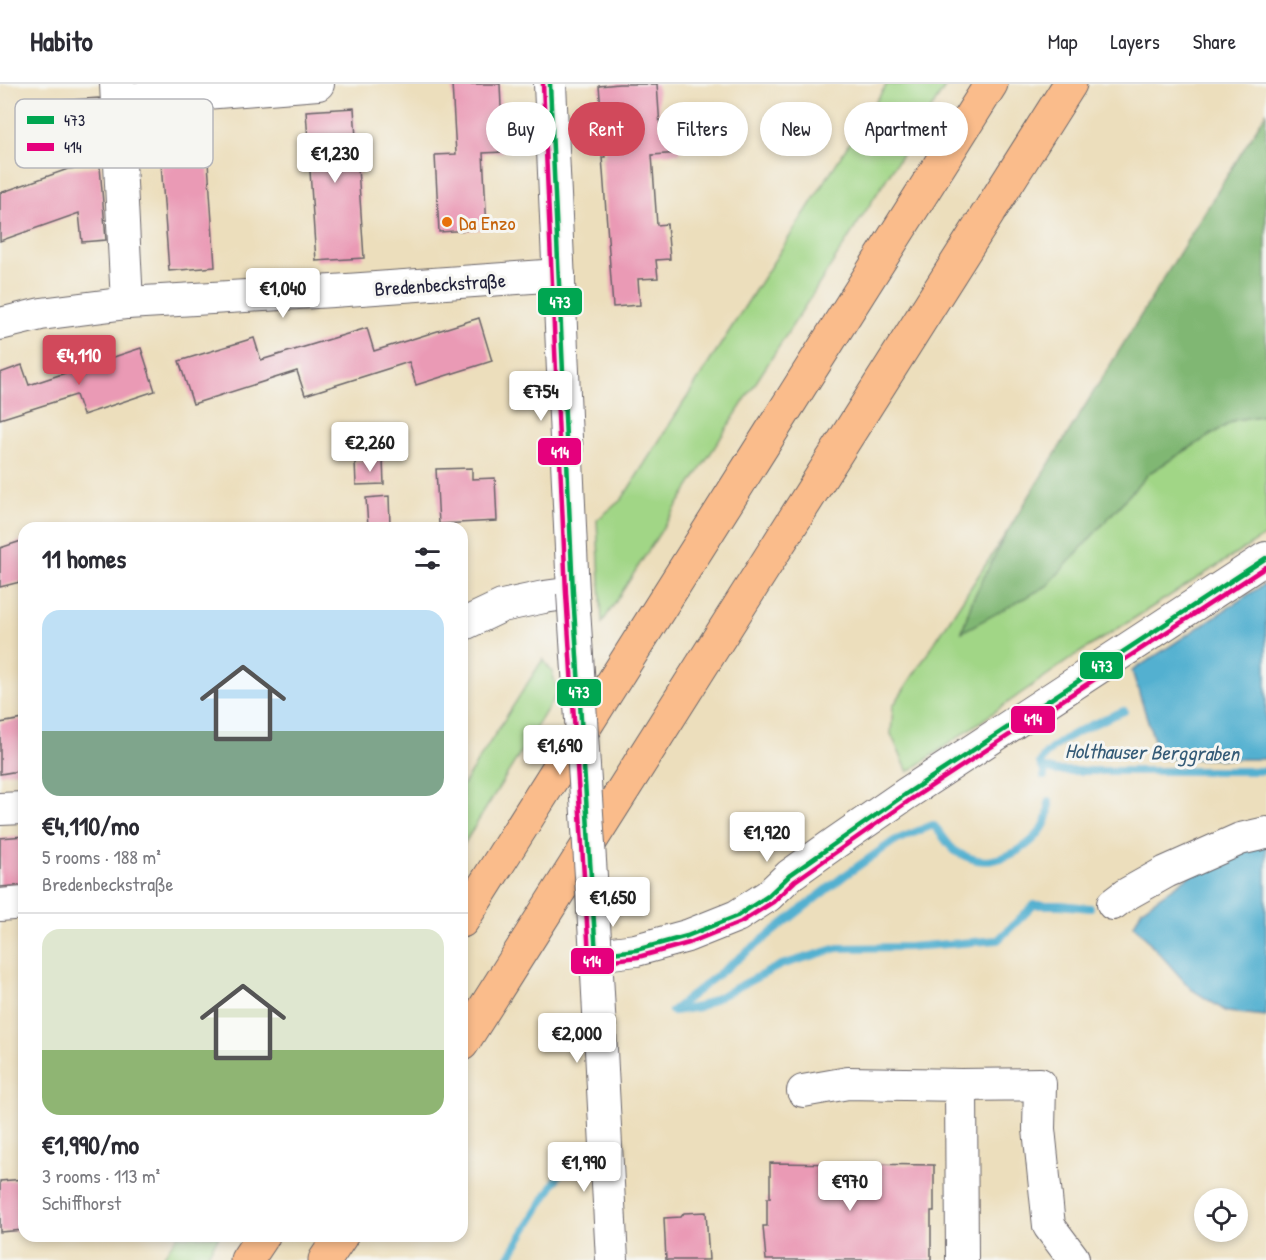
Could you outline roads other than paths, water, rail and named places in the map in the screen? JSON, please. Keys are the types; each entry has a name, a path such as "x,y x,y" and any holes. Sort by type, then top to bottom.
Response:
{"highway":[{"path":"468,912 991,84"},
{"path":"468,1035 1070,84"},
{"path":"248,1260 259,1242"},
{"path":"325,1260 336,1242"}],"street":[{"path":"116,92 318,84"},
{"path":"550,84 559,275 568,585 596,955 612,1260"},
{"path":"120,168 127,303"},
{"name":"Bredenbeckstraße","path":"0,324 40,314 127,303 559,275"},
{"path":"596,955 636,950 687,936 737,916 768,896 790,876 906,794 1266,558"},
{"path":"468,622 502,606 544,597 568,585"},
{"path":"0,809 18,808"},
{"path":"1113,904 1167,872 1240,839 1266,833"},
{"path":"0,905 18,904"},
{"path":"803,1091 848,1083 1040,1084 1039,1129 1049,1226 1073,1260"},
{"path":"962,1085 962,1260"}],"water":[{"path":"1266,583 1266,759 1160,759 1132,671"},
{"path":"1266,843 1266,1016 1227,1012 1191,989 1134,925 1142,909 1201,868"}],"waterway":[{"path":"1044,771 1040,763 1054,747 1077,732 1124,711"},
{"name":"Holthauser Berggraben","path":"1044,776 1045,768 1055,771 1266,771"},
{"path":"672,1011 844,876 894,841 933,825 951,847 962,855 980,861 992,860 1015,852 1035,838 1048,817 1049,801"},
{"path":"674,1011 699,1007 781,965 838,948 910,947 998,940 1034,905 1090,908"},
{"path":"507,1260 562,1170"}],"place":[{"name":"Da Enzo","path":"447,222"}]}
